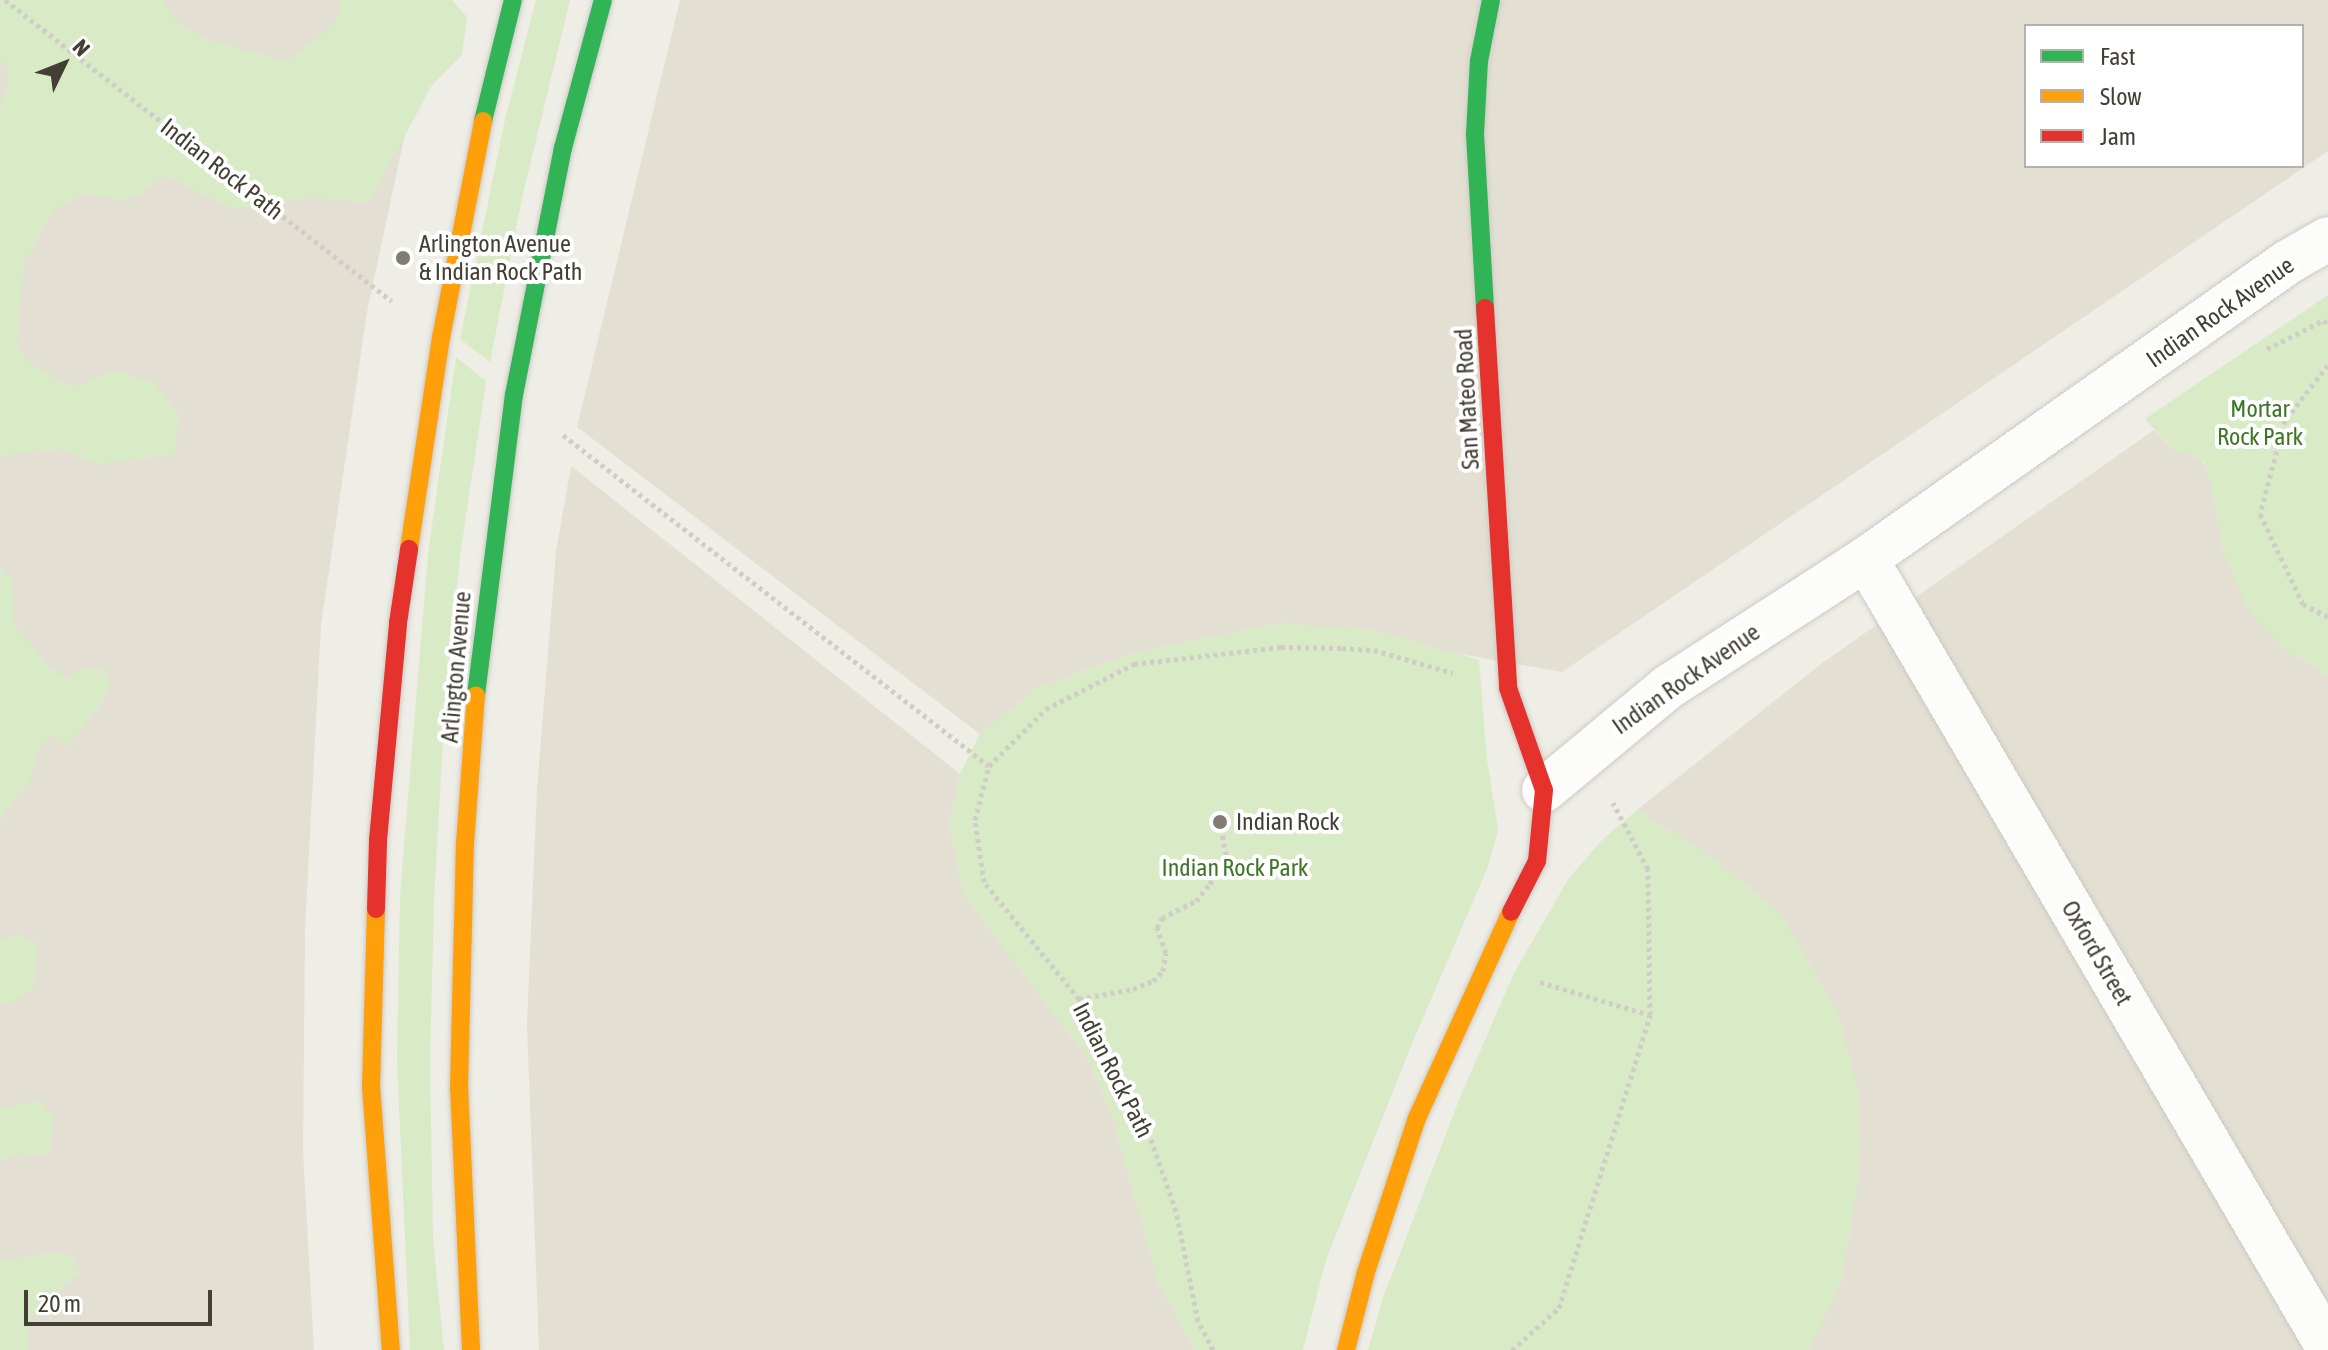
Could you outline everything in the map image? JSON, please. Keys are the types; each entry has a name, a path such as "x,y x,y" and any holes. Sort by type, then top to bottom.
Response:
{"main road":[{"path":"391,1350 371,1086 378,840 398,623 441,338 485,108 513,0"},
{"name":"Arlington Avenue","path":"471,1350 459,1088 465,844 480,643 514,395 563,148 603,0"},
{"name":"San Mateo Road","path":"1491,0 1479,61 1475,134 1508,688 1544,790"},
{"path":"1346,1350 1366,1272 1417,1118 1485,965 1537,861 1544,790"}],"street":[{"name":"Indian Rock Avenue","path":"1544,790 1668,687 1866,559 2288,262 2328,239"},
{"name":"Oxford Street","path":"1866,559 2328,1347"}],"path":[{"name":"Indian Rock Path","path":"5,0 441,338"},
{"path":"2253,356 2324,320 2328,326"},
{"path":"2328,365 2285,420 2260,514 2303,604 2328,617"},
{"path":"624,485 989,766 1046,709 1134,664 1281,647 1374,650 1508,688"},
{"path":"1512,1350 1559,1308 1650,1015 1648,869 1587,753"},
{"name":"Indian Rock Path","path":"989,766 975,820 984,882 1079,999 1145,1123 1176,1211 1198,1321 1213,1350"},
{"path":"1079,999 1133,989 1153,981 1163,971 1166,953 1157,928 1162,918 1196,901 1210,884 1226,855 1220,822"},
{"path":"1485,965 1650,1015"}],"shaded area":[{"path":"0,0 440,0 403,143 367,312 321,625 305,929 303,1151 314,1350 0,1350"},
{"path":"680,0 2328,0 2328,151 2304,167 2304,24 2024,24 2024,168 2303,168 1562,672 1282,623 1138,652 1038,687 980,734 577,427"},
{"path":"2154,430 2175,451 2201,458 2210,477 2223,551 2283,648 2328,676 2328,1350 1808,1350 1842,1280 1839,1015 1780,913 1714,859 1637,810 1821,664"},
{"path":"571,466 960,774 949,823 963,894 1087,1058 1112,1116 1159,1285 1195,1350 539,1350 527,1023 537,790 556,552"}],"green space":[{"path":"0,0 163,0 176,22 211,41 287,61 335,23 342,0 452,0 467,17 462,55 432,85 369,203 312,198 232,209 165,176 140,195 122,201 87,193 54,211 24,263 17,342 27,361 60,381 78,386 113,370 153,383 179,413 175,455 98,464 62,449 0,456 0,107 7,90 8,70 0,59"},
{"path":"536,0 570,0 522,198 490,362 460,339 505,120"},
{"name":"Mortar Rock Park","path":"2328,295 2328,676 2283,648 2247,608 2223,551 2210,477 2202,458 2175,451 2145,419"},
{"path":"456,357 486,381 460,557 445,703 434,902 430,1060 433,1239 444,1350 410,1350 397,1060 400,896 428,554"},
{"path":"0,569 13,582 14,624 51,669 68,679 83,669 103,669 111,686 102,704 66,748 53,735 39,748 29,785 5,810 0,823"},
{"name":"Indian Rock Park","path":"1282,623 1376,630 1479,660 1487,759 1498,830 1488,867 1413,1041 1326,1260 1303,1350 1195,1350 1159,1285 1112,1116 1087,1058 963,894 949,823 960,774 980,734 1038,687 1138,652"},
{"path":"1637,810 1714,859 1780,913 1839,1015 1859,1097 1860,1141 1858,1182 1842,1280 1827,1313 1808,1350 1368,1350 1384,1295 1459,1100 1514,973 1569,878 1603,839"},
{"path":"21,934 39,945 33,989 17,1000 0,1005 0,939"},
{"path":"39,1101 54,1118 49,1154 11,1157 0,1162 0,1108"},
{"path":"54,1252 73,1256 81,1272 37,1309 29,1324 28,1350 0,1350 0,1260"}],"traffic: fast":[{"path":"483,121 513,0"},
{"path":"476,695 514,395 563,148 603,0"},
{"path":"1485,308 1475,134 1479,61 1491,0"}],"traffic: slow":[{"path":"409,549 441,338 483,121"},
{"path":"471,1350 459,1088 465,844 476,695"},
{"path":"376,909 371,1086 391,1350"},
{"path":"1346,1350 1366,1272 1417,1118 1511,912"}],"traffic: jam":[{"path":"1485,308 1508,688 1544,790 1537,861 1511,912"},
{"path":"376,909 378,840 398,623 409,549"}],"place":[{"name":"Arlington Avenue & Indian Rock Path","path":"403,258"},
{"name":"Indian Rock","path":"1220,822"}]}
